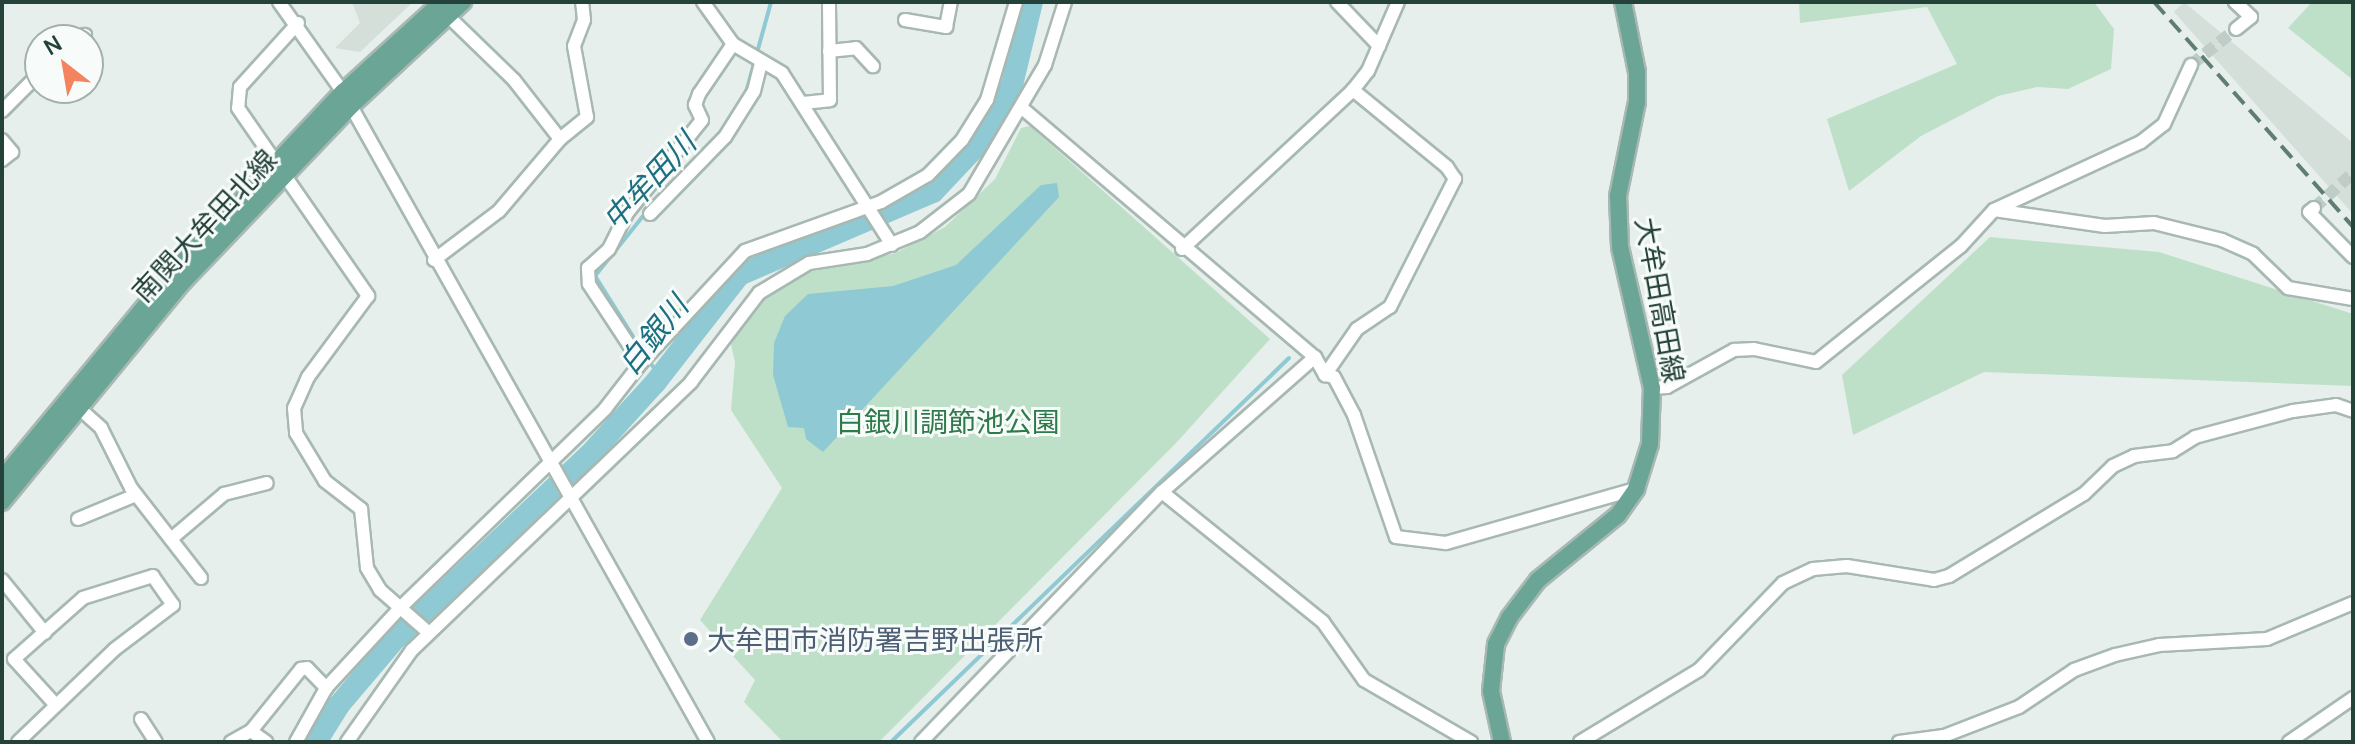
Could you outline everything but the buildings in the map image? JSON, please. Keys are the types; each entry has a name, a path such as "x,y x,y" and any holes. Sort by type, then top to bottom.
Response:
{"main road":[{"name":"南関大牟田北線","path":"2,502 183,282 282,168 347,99 445,9 463,2"},
{"name":"大牟田高田線","path":"1502,742 1491,691 1496,644 1509,618 1538,580 1603,530 1636,489 1650,444 1652,388 1620,247 1618,196 1637,102 1637,72 1623,2"},
{"name":"南関大牟田北線","path":"2,479 169,277 282,168"}],"street":[{"path":"279,2 298,23 347,99 434,260 708,742"},
{"path":"434,260 499,211 560,139 587,117 574,46 584,20 582,2"},
{"path":"703,2 733,44 782,73 890,240"},
{"path":"803,103 830,100 829,2"},
{"path":"905,20 946,27 951,2"},
{"path":"296,742 326,688 623,390 644,359 745,251 869,207 928,175 962,140 987,100 1016,2"},
{"path":"347,742 389,678 426,631 691,382 746,308 781,275 809,263 890,240 947,216 969,194 1022,108 1059,33 1065,2"},
{"path":"1337,2 1379,46"},
{"path":"1182,249 1353,90 1379,46 1398,2"},
{"path":"2235,2 2251,17 2236,29"},
{"path":"445,9 514,80 560,139"},
{"path":"298,23 240,87 238,108 368,296 308,377 294,408 296,433 325,481 361,509 367,568 402,610 426,631"},
{"path":"644,359 589,284 588,268 609,249 627,213 702,120 695,105 699,94 733,44"},
{"path":"829,51 856,48 873,66"},
{"path":"650,214 725,137 754,91 755,59"},
{"path":"1652,388 1667,387 1734,350 1754,349 1816,362 1961,246 1994,210 2141,142 2164,124 2191,65"},
{"path":"2,111 24,89"},
{"path":"1325,375 1357,329 1390,307 1455,179 1447,167 1353,90"},
{"path":"1022,108 1182,249 1315,357 1325,375 1334,377 1354,415 1396,537 1406,542 1446,543 1636,489"},
{"path":"2,140 12,152 2,160"},
{"path":"2314,208 2309,212 2353,257"},
{"path":"1994,210 2105,226 2154,223 2222,240 2253,254 2288,288 2353,299"},
{"path":"921,742 1162,492 1315,357"},
{"path":"1580,742 1699,670 1783,583 1813,569 1847,566 1934,580 1949,576 2084,494 2113,466 2134,456 2173,451 2195,437 2293,411 2336,405 2353,411"},
{"path":"79,408 101,428 136,495 201,578"},
{"path":"171,539 224,494 267,483"},
{"path":"1162,492 1323,622 1364,680 1471,742"},
{"path":"78,519 136,495"},
{"path":"18,742 55,704 173,605 153,576 83,598 14,659 55,704"},
{"path":"2,580 45,633"},
{"path":"1899,742 1944,736 2019,707 2074,670 2115,655 2159,645 2267,639 2353,603"},
{"path":"231,742 251,731 301,669 307,668 326,688"},
{"path":"2289,742 2353,698"},
{"path":"141,719 156,742"},
{"path":"251,731 266,742"}],"shaded area":[{"path":"352,2 413,2 360,52 335,48 360,23"},
{"path":"2184,2 2353,143 2353,214 2174,12"}],"green space":[{"path":"1799,2 2094,2 2114,29 2111,69 2068,89 2037,87 1998,96 1921,136 1849,191 1827,119 1957,64 1927,7 1800,23"},
{"path":"2312,2 2353,2 2353,80 2288,28"},
{"name":"白銀川調節池公園","path":"1030,126 1270,339 1177,442 879,742 783,742 744,702 755,680 700,620 782,488 731,410 735,362 730,340 769,293 796,275 896,253 945,227 995,179 1021,128"},
{"path":"1990,237 2159,252 2353,314 2353,386 1984,372 1853,435 1842,375"}],"water":[{"path":"1057,183 1059,197 823,452 806,439 804,428 788,427 773,375 774,343 785,316 808,294 893,286 956,265 1041,185"}],"waterway":[{"name":"中牟田川","path":"745,96 771,2"},
{"name":"白銀川","path":"316,742 339,705 395,639 594,450 655,383 739,275 933,192 983,139 1012,85 1032,2"},
{"name":"中牟田川","path":"644,354 595,276 647,211"},
{"path":"891,742 1289,358"},
{"name":"中牟田川","path":"649,361 660,376"}],"tunnel":[{"path":"2191,65 2236,29"},
{"path":"2314,208 2353,173"}],"railway":[{"path":"2154,2 2353,227"}],"place":[{"name":"大牟田市消防署吉野出張所","path":"691,639"}]}
